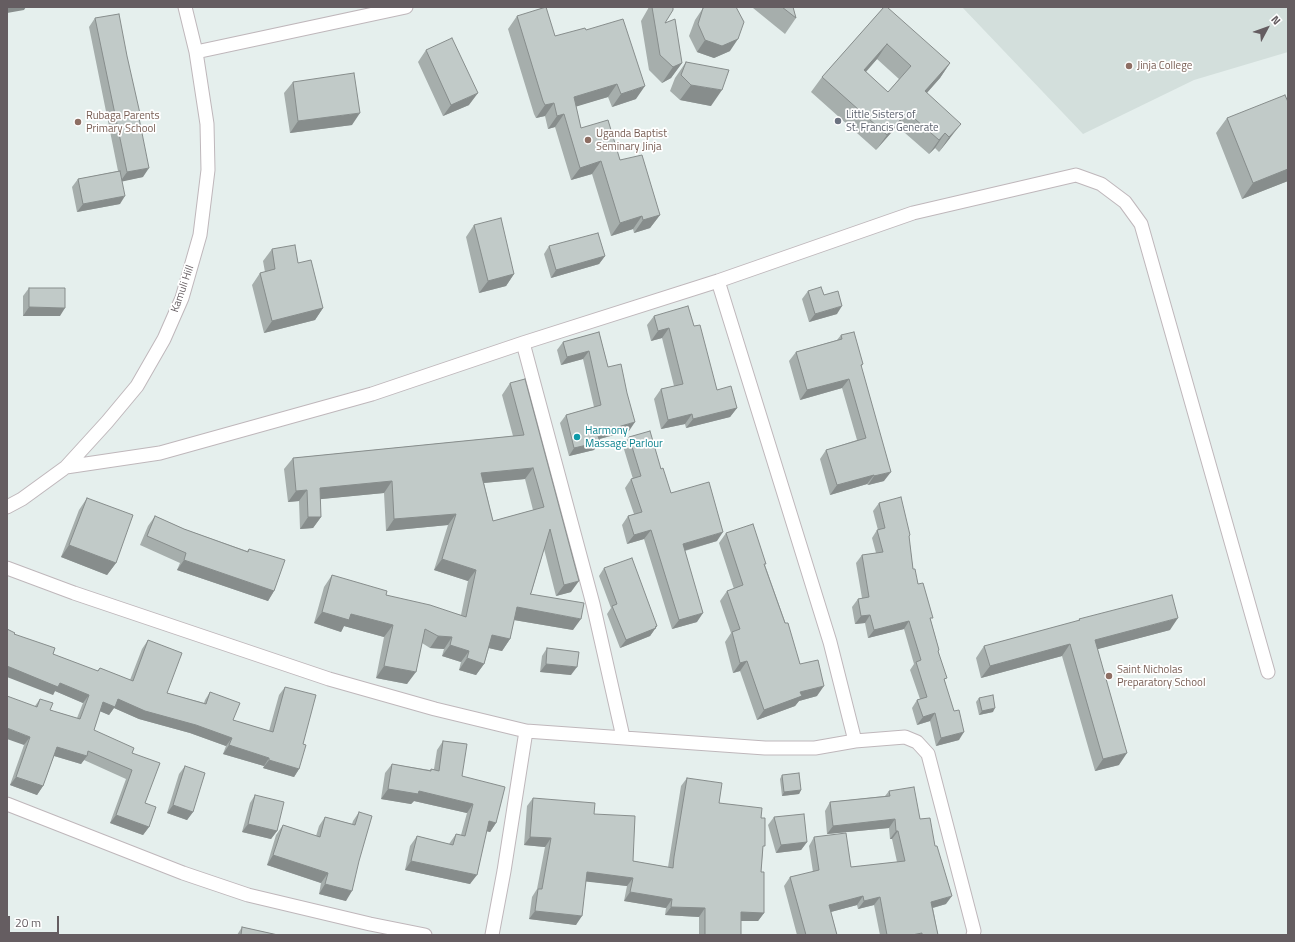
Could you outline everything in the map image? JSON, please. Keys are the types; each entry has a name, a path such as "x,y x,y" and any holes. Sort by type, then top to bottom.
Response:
{"street":[{"name":"Kamuli Hill","path":"7,507 22,499 66,467 107,422 137,386 164,339 182,298 200,235 208,170 207,124 196,52 185,7"},
{"path":"196,52 406,7"},
{"path":"66,467 160,453 372,394 523,343 718,281 913,213 1076,175 1101,184 1124,202 1142,224 1268,672"},
{"path":"718,281 830,642 855,741"},
{"path":"523,343 593,604 623,737"},
{"path":"7,568 74,593 329,679 435,709 526,731 765,748 815,748 855,741 905,737 917,742 928,754 974,931 973,935"},
{"path":"492,935 504,871 526,731"},
{"path":"7,804 183,873 248,895 370,924 425,935"}],"shaded area":[{"name":"Jinja College","path":"962,7 1288,7 1288,52 1194,80 1083,134"}],"building":[{"path":"546,7 555,36 585,28 586,30 623,19 645,86 621,94 617,84 574,97 581,128 608,120 620,160 642,155 660,215 643,220 642,216 620,223 601,161 580,168 564,114 557,116 554,103 545,105 517,16"},
{"path":"652,7 673,7 673,10 665,23 675,19 682,63 673,67 660,55"},
{"path":"736,7 744,22 738,39 722,46 705,40 698,24 703,8"},
{"path":"782,7 793,7 796,18"},
{"path":"884,7 887,7 950,63 925,91 961,124 949,137 945,133 939,140 907,112 887,135 822,77","holes":["887,44 911,66 888,92 864,70"]},
{"path":"119,14 141,118 139,118 149,168 127,172 95,18"},
{"path":"452,38 478,93 451,105 426,50"},
{"path":"686,62 729,70 722,90 691,85 681,75"},
{"path":"354,73 360,113 298,121 293,82"},
{"path":"1285,95 1288,102 1288,169 1253,183 1227,118"},
{"path":"120,171 125,196 83,204 78,179"},
{"path":"501,218 514,274 488,281 474,225"},
{"path":"598,233 605,256 556,270 549,246"},
{"path":"295,245 298,263 311,260 323,308 272,321 260,273 275,269 272,249"},
{"path":"821,287 824,295 838,291 842,306 815,314 808,291"},
{"path":"29,288 65,288 65,308 29,307"},
{"path":"688,306 694,326 700,325 717,390 731,386 737,408 693,419 692,414 668,420 661,389 683,384 669,328 658,331 654,316"},
{"path":"599,332 608,367 621,364 635,422 597,433 600,442 574,448 566,415 601,405 589,351 567,357 563,342"},
{"path":"854,332 863,364 861,365 891,472 837,485 826,450 866,438 849,379 807,390 796,352 842,339 841,335"},
{"path":"525,379 579,581 564,585 550,529 530,594 584,603 581,619 517,607 510,639 492,635 484,664 467,658 469,651 450,645 452,637 438,636 425,629 416,672 384,666 393,625 351,614 349,620 322,612 332,575 387,591 386,595 430,605 466,617 476,570 442,559 456,514 394,519 392,481 320,488 321,517 308,517 307,490 296,491 293,458 524,435 510,383","holes":["533,468 544,507 493,521 481,473"]},
{"path":"650,431 661,469 663,468 671,493 709,482 723,532 683,544 703,613 679,620 651,530 634,535 628,516 642,512 631,479 641,476 629,437"},
{"path":"901,497 910,535 913,569 915,569 918,584 923,583 933,618 930,618 939,650 938,651 947,678 944,679 954,711 959,710 964,732 941,738 935,713 923,717 917,700 927,697 916,662 921,660 909,621 874,630 870,615 861,616 858,599 869,597 862,555 883,552 877,530 885,528 879,503"},
{"path":"87,498 133,515 116,563 69,545"},
{"path":"155,516 184,529 248,552 249,549 285,560 274,591 184,560 186,553 147,536"},
{"path":"753,524 766,564 764,564 785,623 788,623 800,664 818,660 824,686 800,692 802,696 764,710 747,661 740,663 732,632 740,629 727,591 743,585 726,533"},
{"path":"632,558 657,626 655,627 656,628 626,640 612,606 617,604 604,568"},
{"path":"1172,595 1178,618 1095,640 1127,753 1103,759 1070,644 990,666 984,646"},
{"path":"7,629 15,633 14,634 55,648 53,654 98,671 100,668 133,681 148,640 182,653 167,693 206,704 210,692 240,703 233,720 273,732 285,687 316,695 303,744 306,745 299,769 269,760 269,758 229,745 232,738 196,725 145,711 118,699 115,707 103,702 94,730 134,748 132,753 160,763 145,803 156,807 149,827 116,815 132,770 88,751 87,756 57,747 43,786 16,777 30,737 7,728 7,696 37,707 40,699 53,703 50,710 80,719 89,695 60,683 58,687 7,666"},
{"path":"547,648 579,652 577,667 546,664"},
{"path":"993,695 995,708 982,711 979,698"},
{"path":"443,741 467,744 462,776 505,787 496,823 489,821 477,875 411,861 417,836 453,845 456,834 465,836 473,804 419,791 418,794 388,789 392,764 439,771"},
{"path":"185,766 205,773 193,812 173,805"},
{"path":"799,773 801,790 784,792 782,775"},
{"path":"687,778 722,783 719,803 762,808 761,818 765,818 765,846 763,846 761,872 764,872 764,913 741,912 741,935 705,935 705,908 671,907 672,899 630,892 633,878 587,872 582,916 535,911 538,889 542,889 551,838 530,837 533,798 595,803 594,814 635,816 633,861 673,868"},
{"path":"914,787 920,819 930,818 935,846 937,846 952,896 931,902 938,935 922,935 922,933 912,935 887,935 880,897 864,901 863,896 829,905 837,935 806,935 790,877 819,870 814,837 846,833 851,867 905,861 898,831 896,831 895,819 833,826 830,802 890,796 889,791"},
{"path":"255,795 284,802 277,831 248,824"},
{"path":"359,812 372,816 352,891 325,884 328,873 273,855 283,825 320,837 325,817 355,825"},
{"path":"804,814 807,842 781,845 774,817"},
{"path":"242,927 278,935 241,935"}],"place":[{"name":"Jinja College","path":"1129,66"},
{"name":"Little Sisters of St. Francis Generate","path":"838,121"},
{"name":"Rubaga Parents Primary School","path":"78,122"},
{"name":"Uganda Baptist Seminary Jinja","path":"588,140"},
{"name":"Harmony Massage Parlour","path":"577,437"},
{"name":"Saint Nicholas Preparatory School","path":"1109,676"}]}
